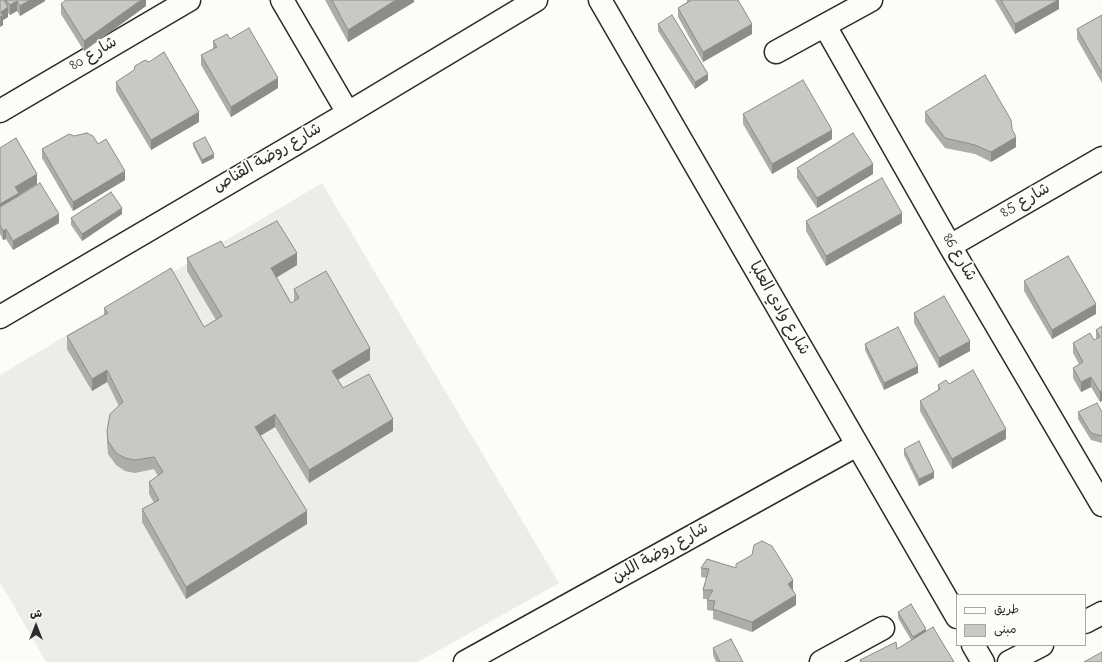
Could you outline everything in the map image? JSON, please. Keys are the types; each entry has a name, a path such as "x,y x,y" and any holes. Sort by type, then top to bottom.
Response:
{"street":[{"name":"شارع 80","path":"0,111 189,0"},
{"path":"282,0 348,112"},
{"name":"شارع روضة القناص","path":"0,317 536,0"},
{"name":"شارع وادي العلبا","path":"600,0 856,445 956,615"},
{"path":"776,52 871,0"},
{"name":"شارع 86","path":"825,26 950,246 1099,493"},
{"name":"شارع 85","path":"950,246 1102,158"},
{"name":"شارع روضة اللبن","path":"465,662 856,445"},
{"path":"1086,621 1102,613"},
{"path":"821,662 883,628"},
{"path":"974,646 983,662"},
{"path":"1009,662 1040,646"}],"shaded area":[{"path":"322,183 559,583 418,662 46,662 0,582 0,375"}],"building":[{"path":"0,0 4,0 8,7 1,12 3,16 0,17"},
{"path":"6,0 30,0 20,6 17,1 10,5"},
{"path":"66,0 141,0 84,41 61,4"},
{"path":"332,0 396,0 348,30"},
{"path":"690,0 738,0 752,24 703,52 678,8"},
{"path":"1001,0 1058,0 1015,24"},
{"path":"672,15 708,74 695,82 658,24"},
{"path":"1102,15 1102,73 1077,29"},
{"path":"249,28 278,78 231,107 201,55 217,47 213,41 227,34 230,39"},
{"path":"164,52 199,112 151,140 116,82 134,70 135,66 145,60 149,62"},
{"path":"985,75 1011,120 1012,129 1016,137 991,152 975,145 945,138 925,112"},
{"path":"803,80 832,130 772,164 743,114"},
{"path":"87,133 93,136 98,144 106,139 125,171 73,202 42,149 69,134 74,136"},
{"path":"853,133 873,164 817,198 797,168"},
{"path":"205,137 214,154 202,160 193,143"},
{"path":"16,138 37,174 15,187 19,193 0,204 0,148"},
{"path":"882,178 902,213 826,256 806,221"},
{"path":"40,183 59,214 13,241 6,229 3,231 0,225 0,207"},
{"path":"111,192 122,208 82,234 71,218"},
{"path":"277,221 297,253 271,268 291,303 299,298 294,289 326,271 370,348 332,371 343,388 369,374 393,419 309,470 275,414 255,427 307,511 186,587 142,509 159,500 149,482 163,472 154,457 135,460 125,458 116,453 108,441 107,431 110,414 123,402 107,370 92,379 67,336 108,313 104,308 171,268 204,327 222,316 187,258 221,241 225,248"},
{"path":"1068,256 1096,304 1052,330 1024,281"},
{"path":"944,296 970,341 939,358 914,313"},
{"path":"1102,326 1102,391 1100,392 1091,377 1081,382 1073,368 1083,362 1073,343 1090,333 1094,340 1100,337 1096,330"},
{"path":"898,327 918,366 884,383 865,344"},
{"path":"973,370 1006,429 952,459 920,401 940,389 938,385 946,380 949,384"},
{"path":"1097,403 1102,412 1102,436 1091,433 1078,412"},
{"path":"919,441 934,472 919,479 904,449"},
{"path":"762,541 772,546 793,580 788,584 796,595 752,622 713,609 715,601 707,600 713,590 703,590 709,569 701,568 707,559 736,568 736,564 752,555 754,545"},
{"path":"911,604 926,629 913,637 898,612"},
{"path":"933,627 954,662 861,662 860,660 896,642 897,649"},
{"path":"731,639 743,662 720,662 713,648"},
{"path":"1102,652 1102,662 1084,662"}]}
